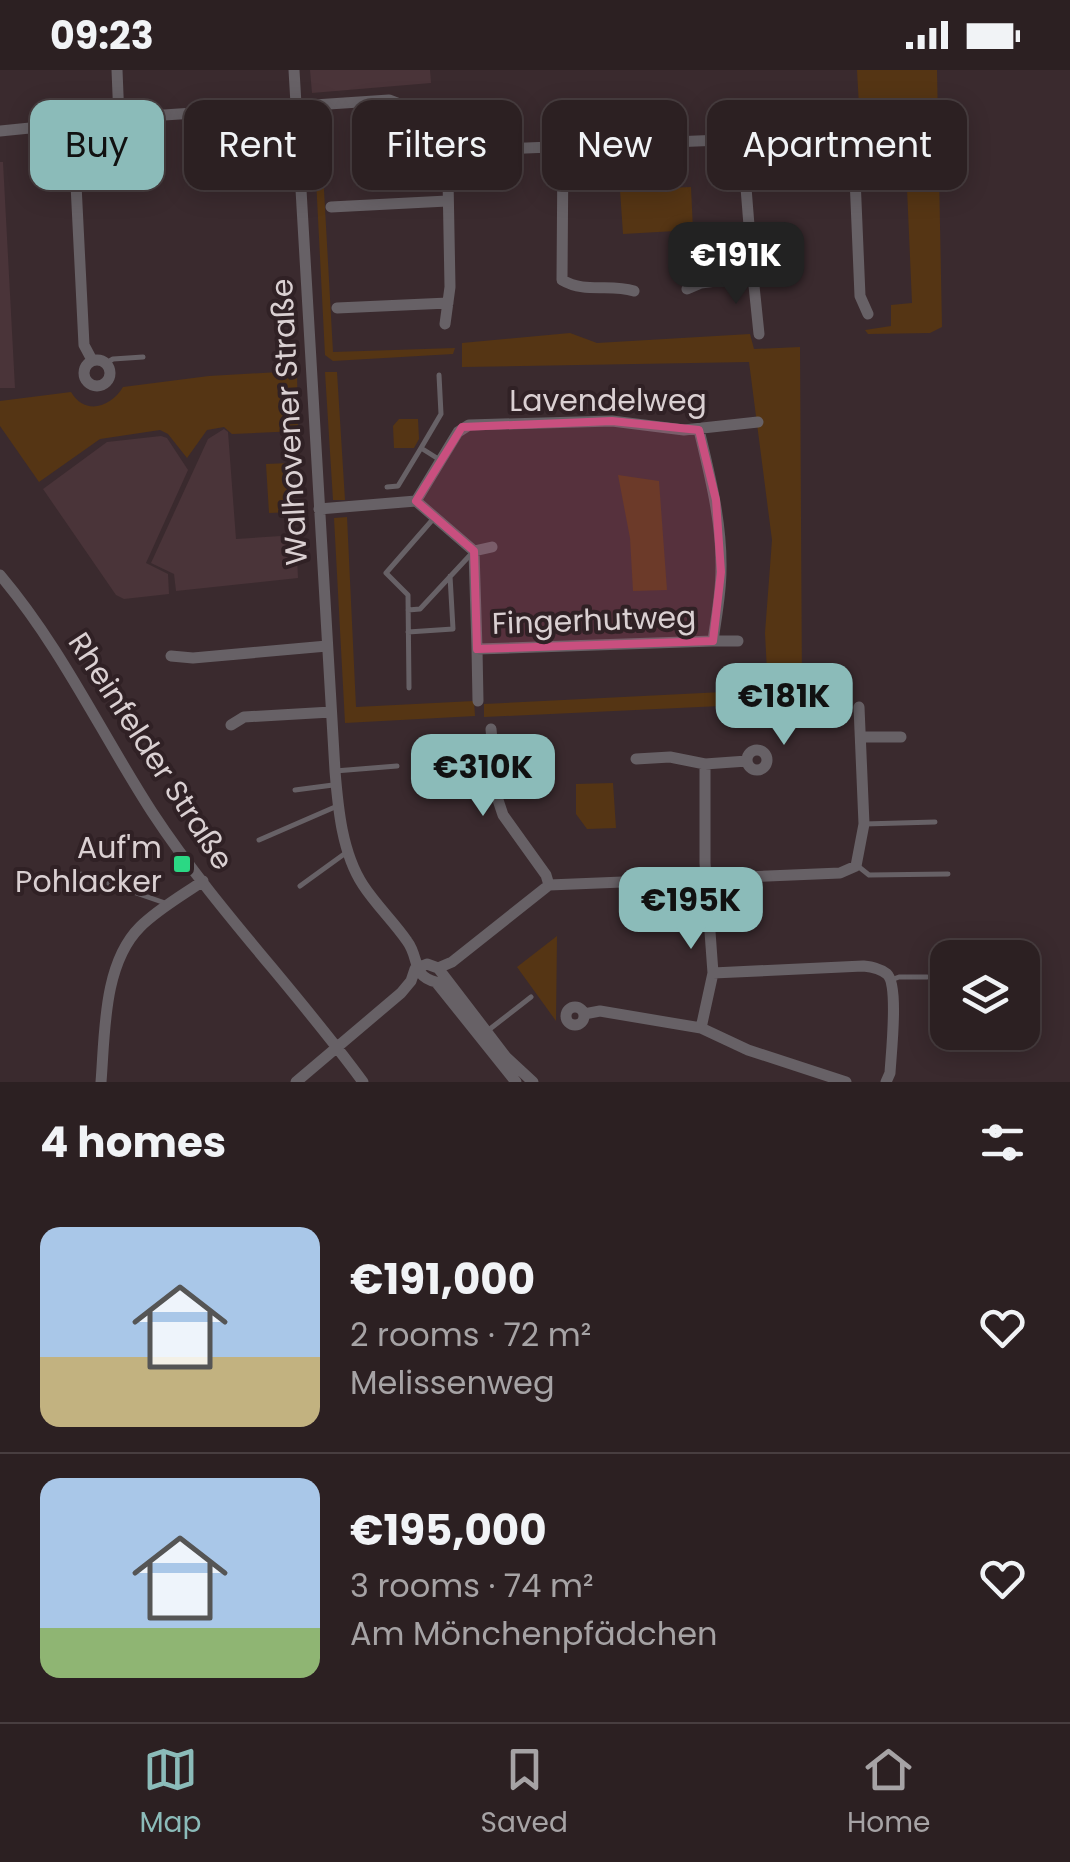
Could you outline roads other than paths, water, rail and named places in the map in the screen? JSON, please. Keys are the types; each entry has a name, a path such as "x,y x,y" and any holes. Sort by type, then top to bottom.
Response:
{"street":[{"path":"116,70 118,100"},
{"name":"Walhovener Straße","path":"294,70 296,100"},
{"path":"0,131 30,128"},
{"path":"76,190 84,345 92,360 106,363 110,371 102,385 87,382 85,366 92,360"},
{"name":"Walhovener Straße","path":"301,190 338,806 362,883 410,944 415,969"},
{"path":"444,324 448,303 447,190"},
{"path":"562,190 562,280 581,289 622,287 634,291"},
{"path":"746,190 758,334"},
{"path":"856,190 860,296 868,314"},
{"path":"331,207 447,201"},
{"path":"688,289 700,283 753,276"},
{"path":"337,308 448,303"},
{"name":"Lavendelweg","path":"416,502 462,427 469,425 612,421 699,430 758,422"},
{"name":"Fingerhutweg","path":"699,430 719,529 721,572 713,641"},
{"path":"319,509 416,502 474,551 492,547"},
{"name":"Fingerhutweg","path":"474,551 478,701"},
{"name":"Rheinfelder Straße","path":"0,575 40,626 153,812 363,1082"},
{"name":"Fingerhutweg","path":"477,650 738,641"},
{"path":"171,656 193,658 328,646"},
{"path":"439,975 550,885 840,873 856,866 864,824 859,707"},
{"path":"231,725 244,718 332,712"},
{"path":"492,729 497,797 503,816 550,885"},
{"path":"862,737 901,736"},
{"path":"636,759 670,757 705,764 747,761"},
{"path":"701,1028 713,973 705,764"},
{"path":"101,1082 111,992 122,954 142,925 203,881"},
{"path":"296,1082 402,993 415,969 427,964 484,1034 516,1082"},
{"path":"713,973 863,966 881,970 892,980 890,1073 886,1082"},
{"path":"584,1014 600,1011 701,1028 748,1050 846,1082"},
{"path":"484,1034 532,1082"}],"lane":[{"path":"106,363 144,357"},
{"path":"387,487 398,486 440,414 439,375"},
{"path":"421,448 440,460"},
{"path":"408,688 408,595 386,572 436,516"},
{"path":"408,610 420,609 474,551"},
{"path":"408,632 453,629 450,576"},
{"path":"296,790 397,766"},
{"path":"259,840 338,806"},
{"path":"864,824 935,822"},
{"path":"300,886 350,852"},
{"path":"856,866 869,875 948,874"},
{"path":"81,874 170,904"},
{"path":"892,980 927,977"},
{"path":"484,1034 531,997"}],"place":[{"name":"Auf'm Pohlacker","path":"182,864"}]}
